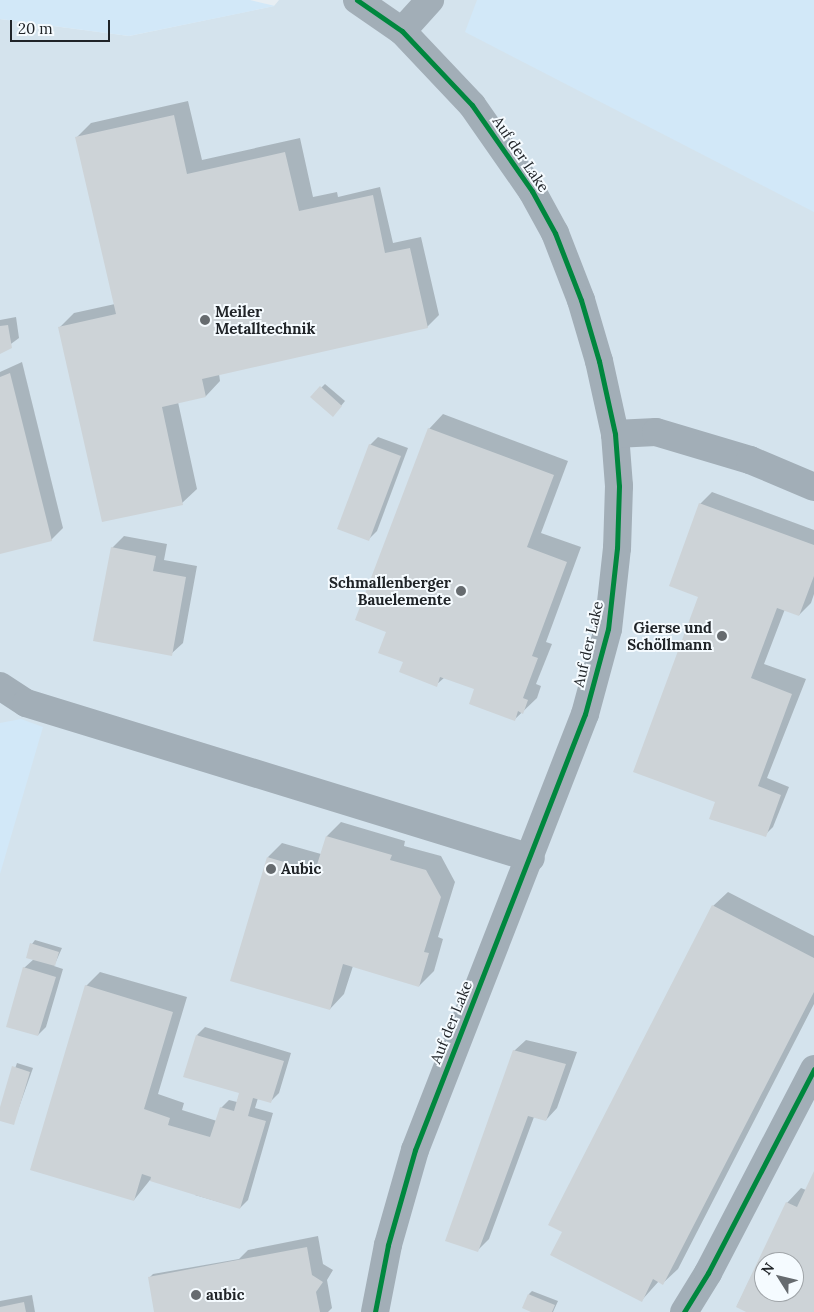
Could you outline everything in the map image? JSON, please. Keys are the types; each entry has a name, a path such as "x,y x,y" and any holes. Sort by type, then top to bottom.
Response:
{"street":[{"name":"Auf der Lake","path":"357,0 402,31 472,105 532,191 555,233 581,300 615,434 619,486 617,548 608,629 585,714 531,858 414,1150 388,1245 375,1312"},
{"path":"402,31 430,0"},
{"path":"615,434 656,432 750,460 814,487"},
{"path":"0,686 26,704 531,858"},
{"path":"684,1312 708,1273 814,1069"}],"shaded area":[{"path":"0,0 250,0 275,6 129,36 0,19"},
{"path":"279,0 814,0 814,1312 0,1312 0,19 129,36 274,6"},
{"path":"477,0 814,0 814,212 465,32"},
{"path":"21,719 43,727 0,874 0,723"}],"building":[{"name":"Meiler Metalltechnik","path":"174,115 187,174 285,152 299,211 373,195 385,253 410,248 428,328 202,379 206,397 162,407 183,505 102,522 58,327 116,314 75,137"},
{"path":"8,325 12,348 0,354 0,326"},
{"path":"10,373 52,541 0,554 0,377"},
{"path":"320,386 342,406 333,417 310,397"},
{"name":"Schmallenberger Bauelemente","path":"428,428 554,475 527,547 567,562 532,656 538,658 523,698 528,700 523,714 518,711 515,721 469,704 474,689 440,677 437,687 399,672 403,662 378,653 386,632 355,620"},
{"path":"369,444 401,456 369,541 337,529"},
{"path":"699,503 814,545 814,576 799,616 777,608 751,678 792,694 758,786 781,795 766,837 709,819 715,802 633,772 698,597 669,586"},
{"path":"111,547 156,556 153,571 186,577 172,656 93,641"},
{"path":"326,836 392,855 390,860 426,870 441,897 424,952 429,953 419,987 343,964 330,1010 230,981 267,857 315,871"},
{"path":"712,905 814,958 814,992 663,1285 653,1279 642,1302 550,1255 562,1232 548,1225"},
{"path":"30,943 59,952 55,966 26,958"},
{"path":"23,967 56,977 38,1036 6,1027"},
{"path":"85,985 173,1012 144,1109 170,1118 168,1125 210,1137 220,1107 234,1111 239,1093 183,1077 196,1035 284,1061 271,1103 253,1098 248,1116 266,1121 240,1209 150,1181 151,1177 142,1174 134,1201 30,1170"},
{"path":"513,1050 566,1064 546,1121 528,1116 478,1252 445,1241"},
{"path":"12,1066 30,1072 14,1125 0,1121 0,1107"},
{"path":"814,1171 814,1312 746,1312 736,1307 754,1269 754,1302 804,1302 804,1252 762,1252 786,1202 797,1207"},
{"path":"307,1247 312,1275 323,1282 316,1292 320,1312 154,1312 148,1277"},
{"path":"528,1294 555,1305 552,1312 531,1312 522,1308"},
{"path":"24,1302 26,1312 0,1312 0,1307"}],"cycle path":[{"path":"357,0 402,31 472,105 532,191 555,233 581,300 599,361 615,434 619,486 617,548 608,629 585,714 415,1150 388,1245 375,1312"},
{"path":"684,1312 708,1273 814,1069"}],"place":[{"name":"Meiler Metalltechnik","path":"205,320"},
{"name":"Schmallenberger Bauelemente","path":"461,591"},
{"name":"Gierse und Schöllmann","path":"722,636"},
{"name":"Aubic","path":"271,869"},
{"name":"aubic","path":"196,1295"}]}
